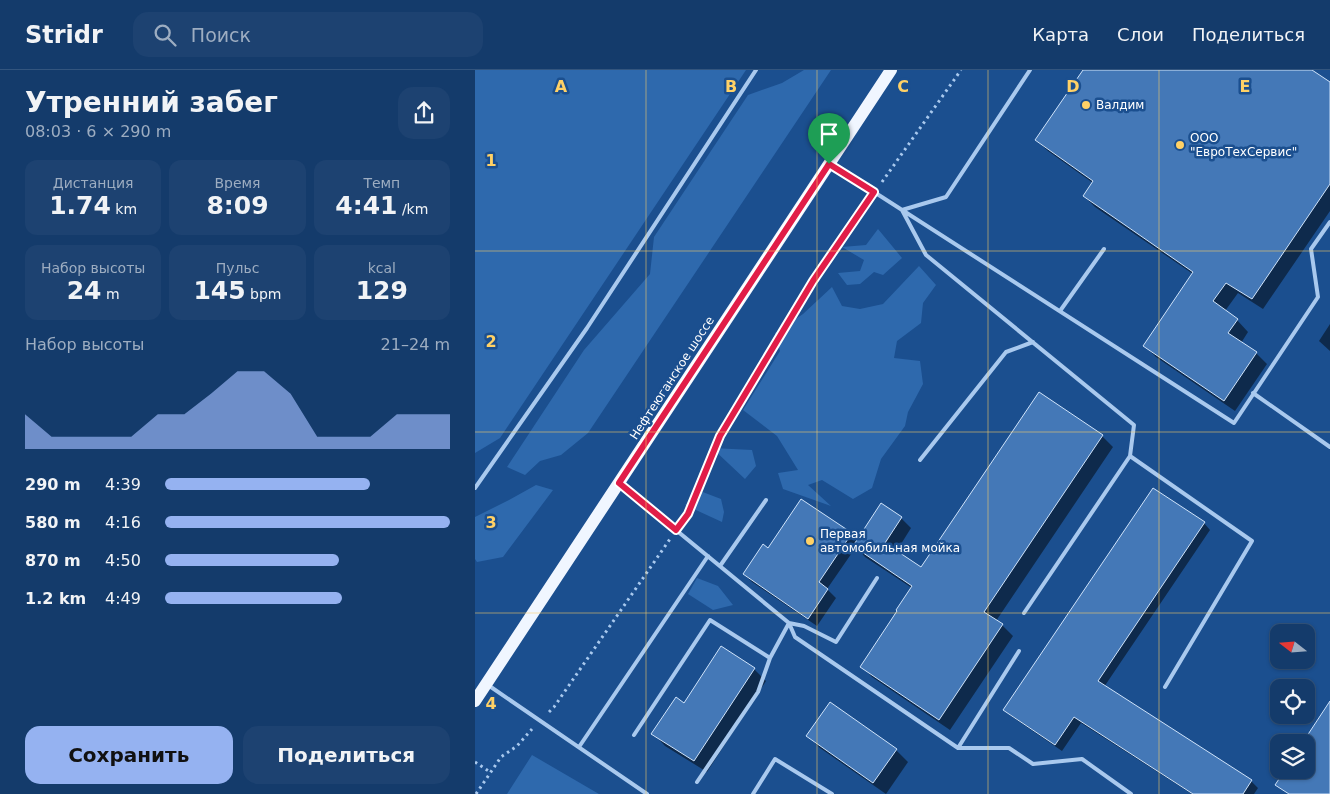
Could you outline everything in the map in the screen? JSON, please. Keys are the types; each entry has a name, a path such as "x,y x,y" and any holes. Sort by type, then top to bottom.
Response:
{"main road":[{"name":"Нефтеюганское шоссе","path":"475,701 891,70"}],"lane":[{"path":"475,488 587,328 756,70"},
{"path":"902,210 945,197 1030,70"},
{"path":"829,164 1234,423 1317,297 1311,249 1330,222"},
{"path":"902,210 926,256 1133,425 1130,456 1024,613"},
{"path":"1060,311 1104,249"},
{"path":"920,460 1006,352 1033,342"},
{"path":"1253,393 1330,447"},
{"path":"1130,456 1252,541 1165,686"},
{"path":"619,483 789,623 795,637 958,748 1009,748 1033,764 1082,759 1131,794"},
{"path":"720,566 766,500"},
{"path":"579,747 708,556"},
{"path":"789,623 804,626 836,642 877,578"},
{"path":"634,735 709,620 770,658"},
{"path":"697,782 758,692 770,658 789,623"},
{"path":"958,748 1019,651"},
{"path":"486,684 647,794"},
{"path":"753,794 775,758 832,794"}],"path":[{"path":"476,794 501,757 517,746 554,707 688,514 720,436 813,281 961,70"},
{"path":"475,762 490,772"}],"shaded area":[{"path":"475,70 746,70 500,438 475,453"},
{"path":"804,70 831,70 588,433 561,455 540,461 525,475 507,467 584,350 650,274 654,237 748,95 782,83"},
{"path":"878,229 902,258 883,275 874,272 860,284 847,285 838,273 860,271 864,260 842,247 866,245"},
{"path":"919,266 936,285 923,303 921,323 897,341 894,358 920,361 923,384 908,412 905,426 881,459 872,488 853,499 822,480 808,485 831,506 783,489 778,473 798,470 777,436 743,410 780,351 775,333 803,314 832,287 842,306 860,309 883,304"},
{"path":"712,448 752,450 756,466 745,479"},
{"path":"536,485 553,490 503,557 477,562 475,559 475,517"},
{"path":"700,491 721,499 724,512 722,522 685,505"},
{"path":"697,578 718,586 733,605 713,610 688,594"},
{"path":"532,755 599,794 507,794"}],"building":[{"path":"1083,70 1312,70 1330,82 1330,184 1252,299 1226,283 1213,301 1238,319 1228,333 1257,352 1224,401 1143,346 1193,272 1083,196 1093,181 1035,140"},
{"path":"1039,392 1103,435 984,612 1003,624 939,720 860,667 912,586 853,546 881,503 902,517 885,543 921,567"},
{"path":"1153,488 1205,522 1098,681 1252,780 1243,794 1193,794 1074,717 1055,745 1003,710"},
{"path":"801,499 852,533 819,582 828,589 808,619 743,574 763,544 768,548"},
{"path":"721,646 755,668 694,761 651,734 676,697 684,703"},
{"path":"1330,701 1330,794 1289,794 1275,785 1279,779 1315,779 1315,734 1308,734"},
{"path":"830,702 897,749 873,783 806,736"}],"place":[{"name":"Валдим","path":"1086,105"},
{"name":"ООО \"ЕвроТехСервис\"","path":"1180,145"},
{"name":"Первая автомобильная мойка","path":"810,541"}],"route":[{"path":"829,164 874,192 813,281 720,436 688,514 676,530 619,483 829,164"}]}
